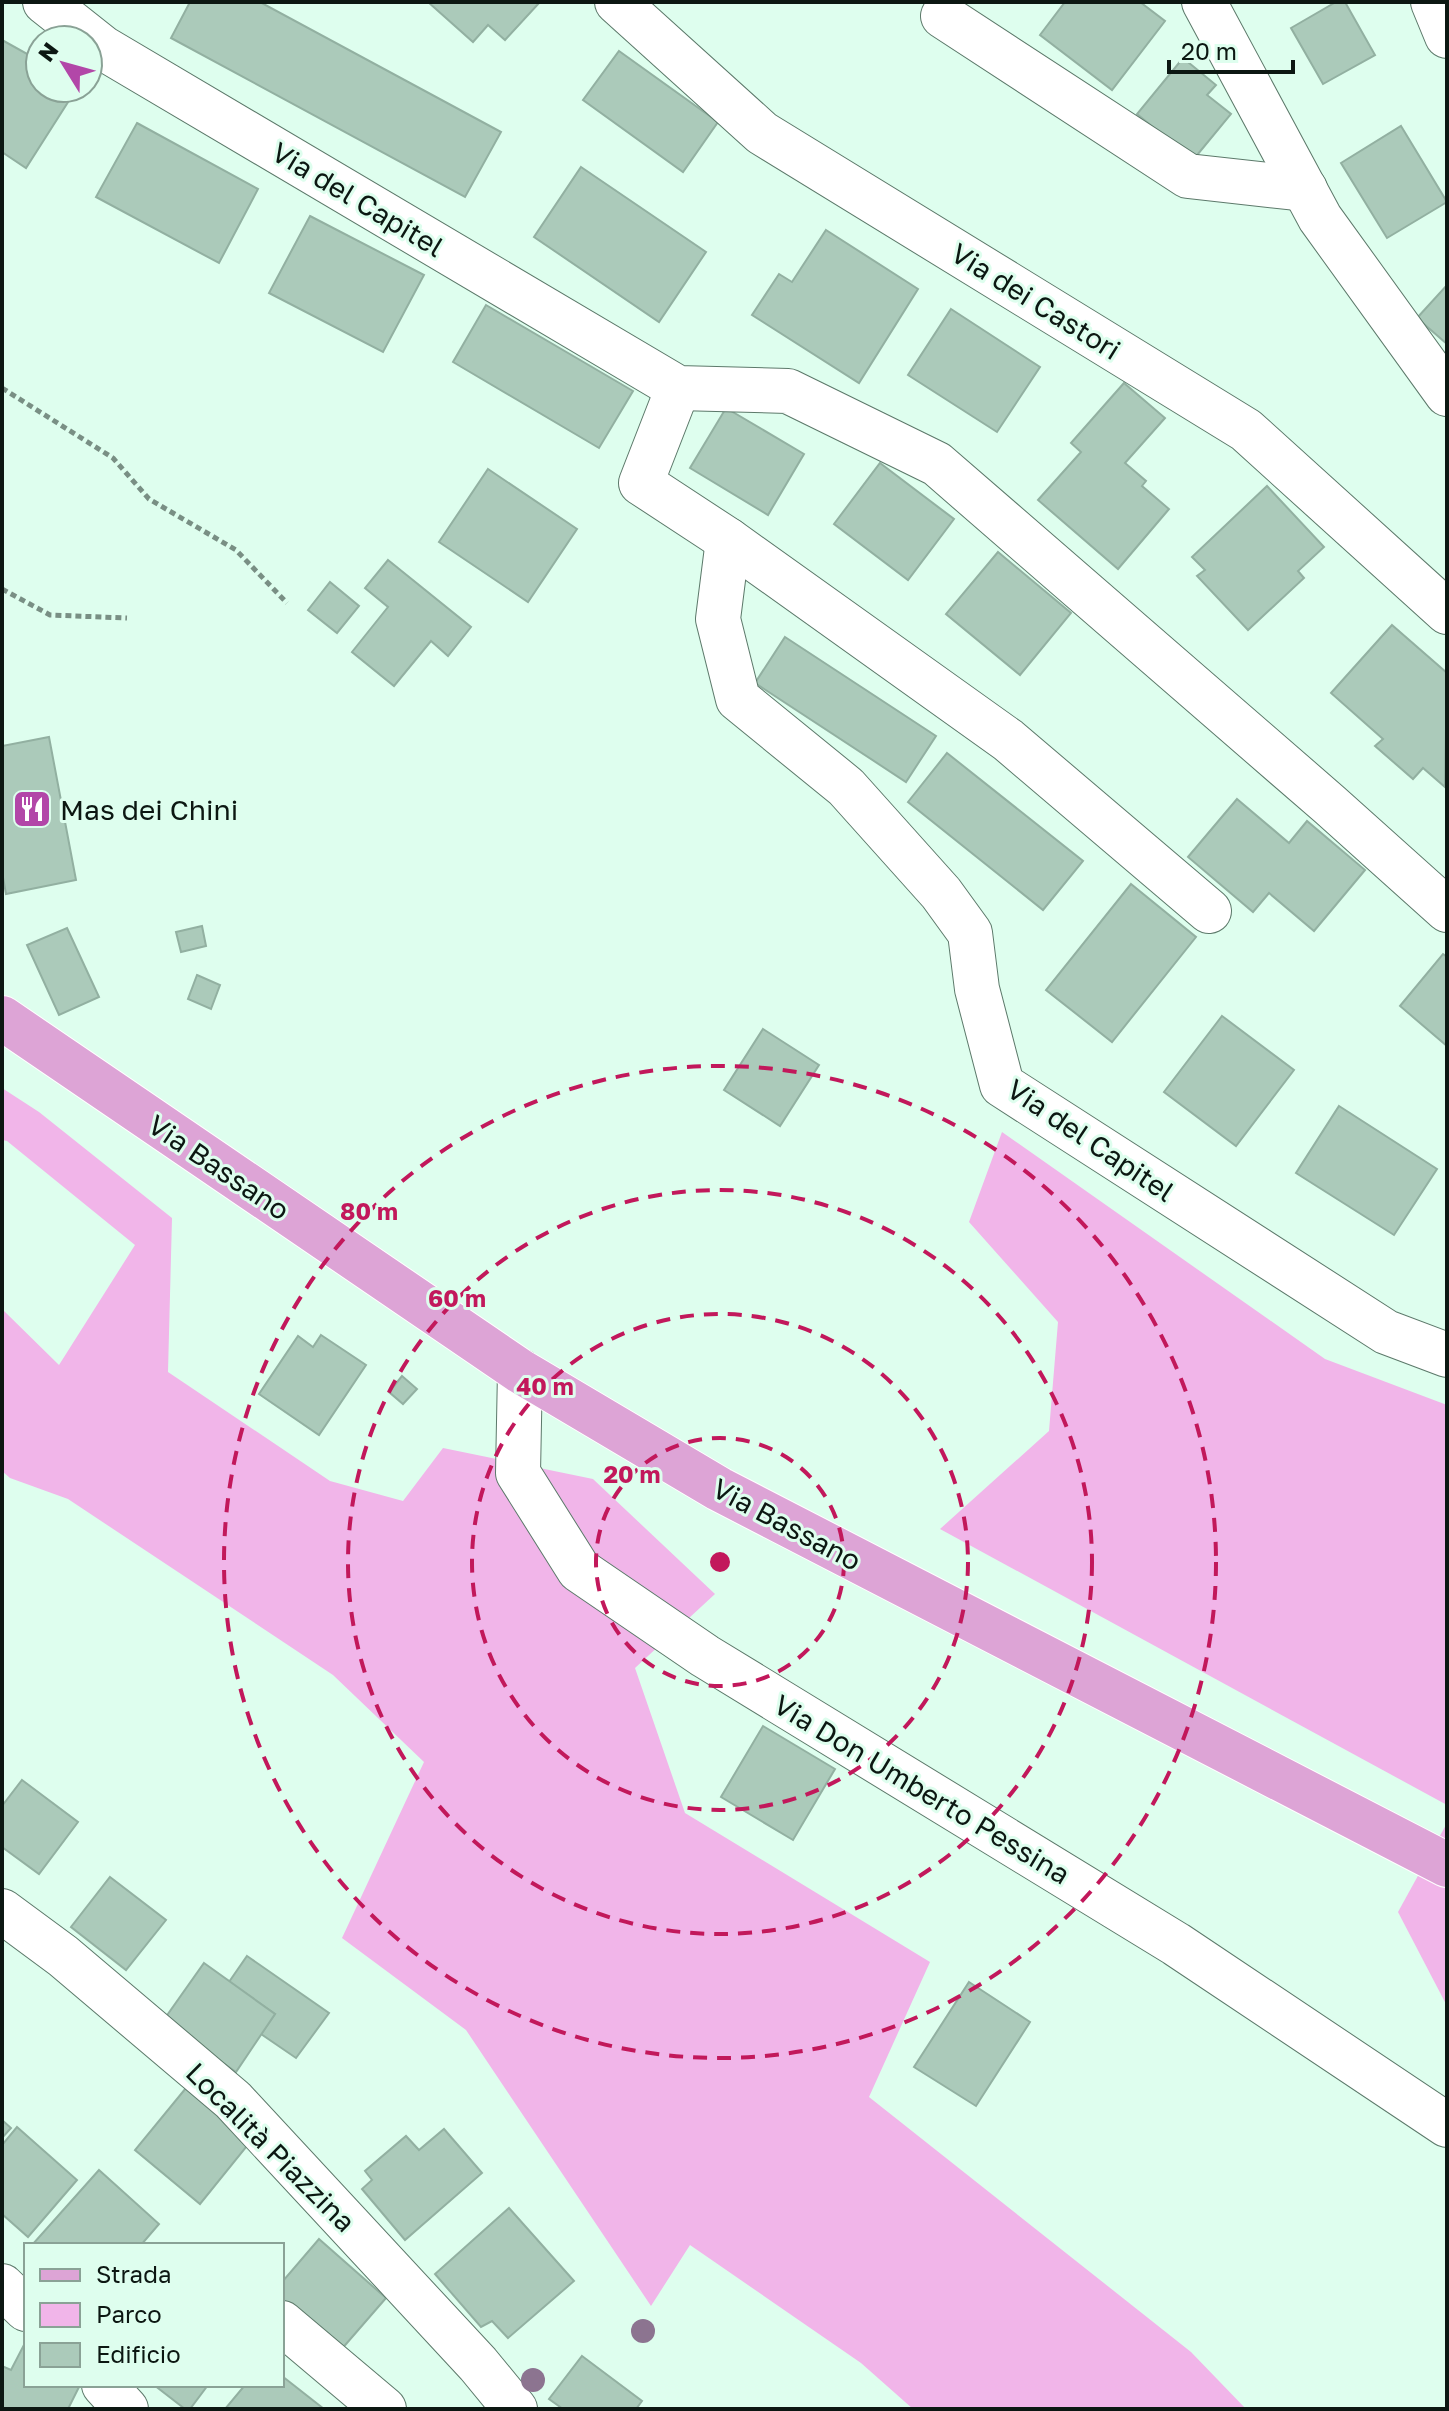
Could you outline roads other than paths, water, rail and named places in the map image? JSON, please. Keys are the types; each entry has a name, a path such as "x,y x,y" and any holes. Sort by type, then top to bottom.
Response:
{"main road":[{"name":"Via Bassano","path":"2,1018 520,1371 719,1489 1447,1865"}],"street":[{"name":"Via del Capitel","path":"45,2 103,48 678,388 788,391 937,464 1447,910"},
{"name":"Via dei Castori","path":"617,2 762,133 1246,430 1447,612"},
{"path":"1204,2 1320,218 1447,394"},
{"path":"1433,2 1447,36"},
{"path":"943,16 1188,176 1305,189"},
{"path":"678,388 641,483 728,540 1008,740 1209,911"},
{"name":"Via del Capitel","path":"728,540 718,619 738,699 846,787 941,893 970,933 977,989 1002,1085 1386,1332 1447,1355"},
{"name":"Via Don Umberto Pessina","path":"520,1371 518,1473 579,1570 705,1656 1176,1944 1447,2125"},
{"name":"Località Piazzina","path":"2,1911 63,1956 233,2100 478,2364 515,2409"},
{"path":"2,2286 24,2307"},
{"path":"284,2325 384,2409"},
{"path":"106,2387 126,2409"}],"place":[{"name":"Mas dei Chini","path":"32,809"}]}
